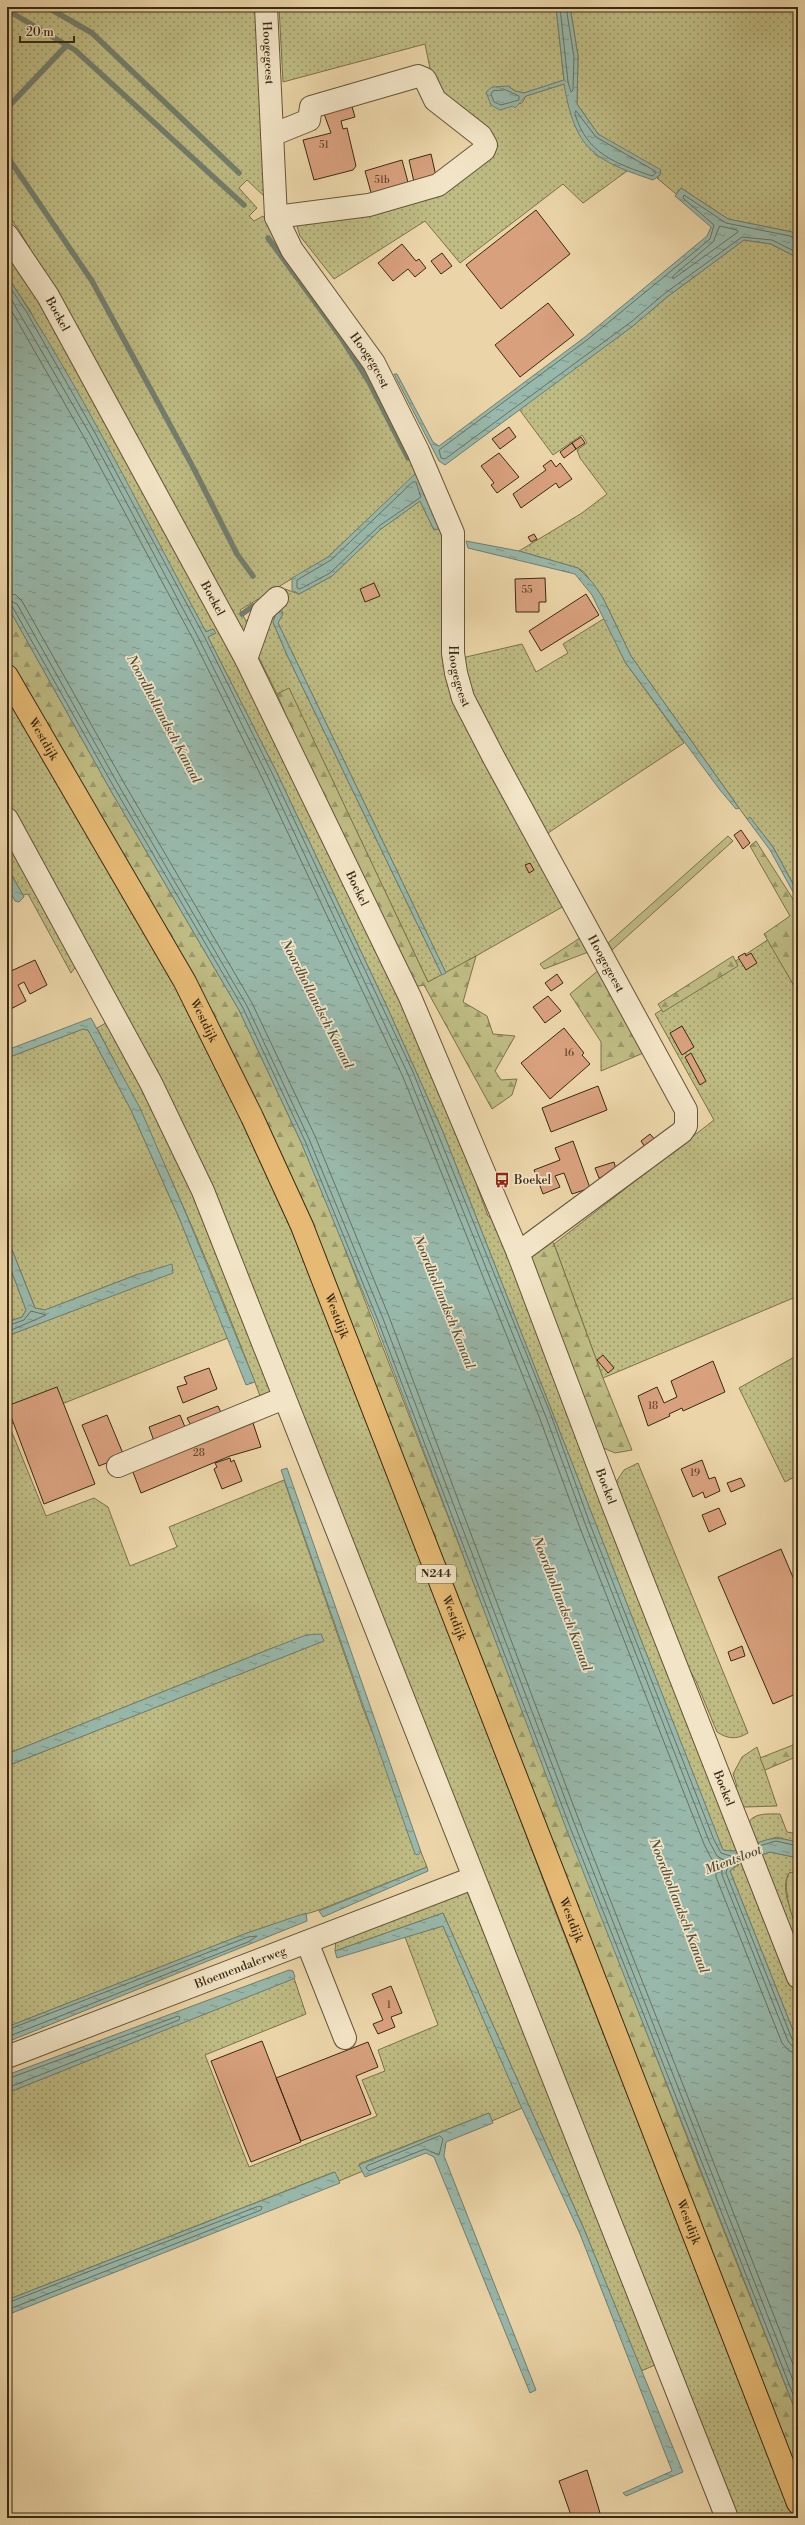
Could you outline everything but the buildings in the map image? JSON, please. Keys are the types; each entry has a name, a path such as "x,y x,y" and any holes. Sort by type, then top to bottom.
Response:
{"main road":[{"name":"Westdijk","path":"7,676 185,982 252,1117 302,1226 798,2503"}],"street":[{"name":"Hoogegeest","path":"266,7 276,217 292,250 374,363 418,450 443,506 452,533 453,653 456,673 463,698 494,758 686,1110 686,1126 682,1132 518,1252"},
{"path":"272,135 309,120 312,107 418,76 425,79 435,100 481,136 486,145 484,150 438,185 369,204 276,217"},
{"name":"Boekel","path":"7,235 48,296 246,659 410,997 518,1252 610,1498 798,1977"},
{"path":"246,659 262,611 277,598"},
{"path":"7,819 151,1083 203,1191 727,2518"},
{"path":"118,1466 284,1398"},
{"name":"Bloemendalerweg","path":"7,2057 473,1878"},
{"path":"307,1942 345,2038"}],"green space":[{"path":"7,7 262,7 265,197 247,180 239,188 257,208 249,216 254,221 263,216 279,242 346,332 447,532 446,644 564,906 446,973 278,623 283,612 276,614 273,622 287,655 442,975 428,982 289,689 277,694 255,650 278,593 285,589 299,594 332,576 381,529 420,501 434,530 417,473 328,557 240,610 246,621 253,615 245,638 157,472 19,230 7,214"},
{"path":"279,7 556,7 564,80 524,93 515,91 508,86 513,105 522,103 526,96 564,84 596,155 627,171 583,203 563,184 460,263 425,221 334,279 300,236 296,223 491,155 433,83 425,44 283,82"},
{"path":"570,7 798,7 798,237 792,232 728,219 681,188 676,194 657,178 660,175 598,134 577,104 578,56"},
{"path":"744,240 771,244 798,258 798,893 773,847 750,818 747,819 631,656 603,598 584,572 578,568 519,551 582,513 607,494 580,458 577,450 587,443 582,435 553,455 519,409 633,326 667,297"},
{"path":"7,249 32,286 219,624 420,1044 480,1183 477,1186 488,1216 495,1220 739,1851 735,1852 723,1850 443,1132 388,1009 276,771 208,637 215,633 213,629 206,632 29,309 7,276"},
{"path":"7,605 111,791 239,1010 301,1142 335,1223 697,2163 798,2417 798,2478 307,1219 78,777 7,657"},
{"path":"605,618 625,662 684,743 545,835 479,712 460,664 466,657 522,644 536,672 568,653 563,644"},
{"path":"289,688 428,982 476,956 463,1002 487,1016 493,1034 515,1036 495,1071 501,1080 517,1079 512,1095 492,1109 424,985 414,987 308,769 277,694"},
{"path":"7,693 157,951 257,1145 374,1435 555,1911 794,2518 739,2518 626,2245 341,1527 76,931 7,804"},
{"path":"728,836 733,841 612,950 608,943"},
{"path":"7,837 76,966 71,973 28,894 23,895 7,867"},
{"path":"756,841 798,907 798,993 764,934 790,916 750,846"},
{"path":"583,936 591,951 544,969 540,964"},
{"path":"769,939 798,993 798,1296 603,1378 554,1244 714,1120 655,1014"},
{"path":"733,956 738,966 663,1012 658,1004"},
{"path":"600,969 648,1051 601,1071 601,1042 570,994"},
{"path":"111,1020 167,1128 273,1388 272,1396 262,1401 186,1212 143,1119 97,1028"},
{"path":"83,1029 88,1030 131,1110 180,1220 228,1338 9,1425 46,1516 94,1498 108,1507 130,1566 177,1547 169,1527 284,1480 364,1711 427,1867 319,1910 247,1933 7,2027 7,1766 323,1641 275,1647 7,1754 7,1336 173,1272 136,1275 45,1310 35,1308 7,1237 7,1058"},
{"path":"549,1236 554,1244 603,1378 632,1450 615,1453 599,1446 530,1258"},
{"path":"7,1259 26,1310 22,1317 7,1322"},
{"path":"798,1355 798,1475 785,1482 739,1388"},
{"path":"638,1463 748,1733 740,1737 732,1738 717,1732 696,1681 681,1655 616,1482 624,1470"},
{"path":"798,1743 798,1756 765,1770 760,1758"},
{"path":"757,1747 777,1806 745,1807 742,1805 732,1787 737,1786 733,1774 742,1757"},
{"path":"780,1814 787,1832 798,1834 798,1843 777,1837 754,1844 747,1825 750,1821 761,1815"},
{"path":"770,1852 798,1858 798,1873 789,1873 785,1888 797,1927 798,1956 759,1856"},
{"path":"743,1861 798,2001 798,2043 730,1871"},
{"path":"789,1873 798,1873 798,1933 793,1920 786,1886"},
{"path":"466,1889 610,2247 655,2365 641,2371 584,2229 443,1913 335,1951 336,1938"},
{"path":"443,1926 522,2108 492,2121 489,2113 359,2164 363,2171 339,2181 334,2172 7,2300 7,2093 294,1978 306,2014 205,2055 249,2167 377,2116 362,2080 385,2071 378,2050 438,2025 405,1937"}],"water":[{"path":"556,7 570,7 578,56 577,104 598,134 661,170 660,175 653,180 615,166 601,158 590,149 581,138 574,124 564,84 526,96 515,108 513,106 500,110 491,105 486,92 492,87 508,86 515,91 524,93 564,80"},
{"path":"681,188 728,219 792,232 798,237 798,258 771,244 744,240 667,297 633,326 445,465 439,461 394,374 397,374 433,442 439,446 585,337 707,236 711,227 675,196"},
{"path":"7,276 61,363 86,407 206,632 213,629 216,633 208,637 276,771 388,1009 443,1132 723,1850 734,1851 765,1840 774,1839 785,1839 798,1843 798,1858 770,1852 740,1862 730,1871 798,2043 798,2417 566,1828 374,1319 301,1142 239,1010 111,791 7,605"},
{"path":"417,472 439,529 434,530 420,501 381,529 332,576 299,594 292,590 292,578 328,557"},
{"path":"466,541 519,551 578,568 593,583 603,598 631,656 739,808 736,809 720,790 625,662 592,595 575,574 468,548"},
{"path":"281,611 283,614 278,623 446,973 442,975 287,655 273,622 276,614"},
{"path":"750,817 773,847 798,893 798,901 770,850 747,819"},
{"path":"7,867 24,897 19,902 15,901 7,886"},
{"path":"91,1018 140,1108 187,1216 255,1382 246,1385 180,1220 131,1110 88,1030 83,1029 7,1058 7,1050"},
{"path":"7,1237 35,1308 45,1310 136,1275 172,1264 173,1273 7,1336 7,1322 22,1317 26,1310 7,1259"},
{"path":"287,1468 421,1852 418,1855 415,1854 281,1470"},
{"path":"321,1634 324,1641 7,1766 7,1754 306,1635"},
{"path":"427,1867 428,1871 323,1917 319,1911"},
{"path":"306,1913 307,1921 7,2042 7,2027 247,1933"},
{"path":"443,1913 584,2229 683,2472 626,2496 623,2493 672,2471 580,2234 519,2102 443,1926 337,1958 335,1951"},
{"path":"289,1970 293,1971 295,1977 293,1979 7,2093 7,2075"},
{"path":"489,2113 493,2123 446,2142 444,2156 536,2390 530,2393 434,2157 426,2153 365,2177 359,2165"},
{"path":"335,2172 340,2183 7,2315 7,2300"}],"waterway":[{"path":"47,7 92,33 239,173"},
{"path":"7,10 75,50 244,205"},
{"path":"7,108 67,45"},
{"path":"7,156 92,281 194,469 237,554 253,576"},
{"path":"268,238 340,336 369,382 408,458"},
{"path":"242,614 253,606"}],"place":[{"name":"Boekel","path":"502,1180"}],"water label":[{"name":"Noordhollandsch Kanaal","path":"164,719"},
{"name":"Noordhollandsch Kanaal","path":"317,1004"},
{"name":"Noordhollandsch Kanaal","path":"444,1302"},
{"name":"Noordhollandsch Kanaal","path":"562,1604"},
{"name":"Mientsloot","path":"733,1860"},
{"name":"Noordhollandsch Kanaal","path":"679,1906"}]}
